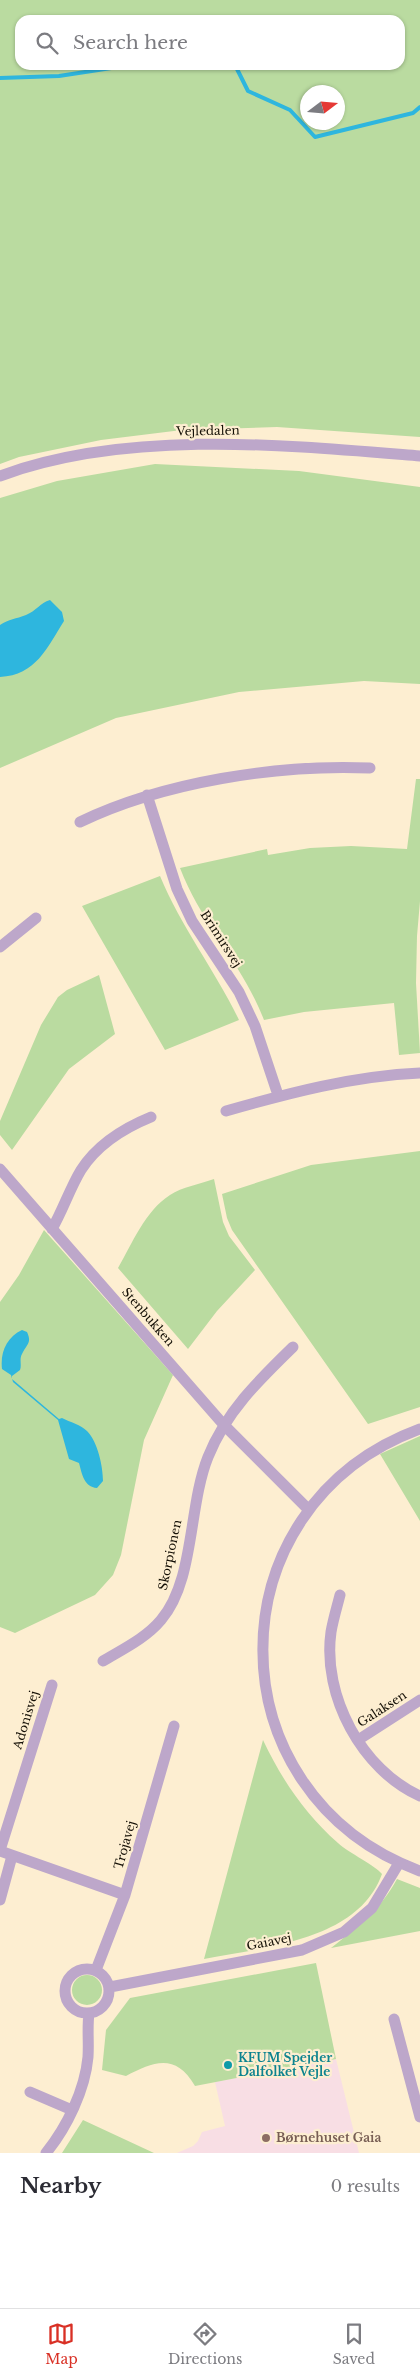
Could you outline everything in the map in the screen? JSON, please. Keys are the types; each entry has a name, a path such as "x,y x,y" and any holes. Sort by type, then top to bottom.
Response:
{"street":[{"name":"Vejledalen","path":"0,476 70,457 190,444 254,444 420,456"},
{"path":"80,822 147,795 196,784 252,775 321,768 370,768"},
{"name":"Brimirsvej","path":"147,795 177,889 192,921 239,992 255,1026 278,1095"},
{"path":"0,947 36,918"},
{"path":"226,1111 278,1095 327,1085 420,1073"},
{"path":"52,1228 82,1170 100,1148 121,1131 151,1117"},
{"name":"Stenbukken","path":"0,1169 223,1424 308,1510"},
{"path":"223,1424 254,1384 292,1348"},
{"name":"Skorpionen","path":"103,1662 146,1634 161,1621 173,1604 181,1584 195,1500 208,1459 223,1424"},
{"path":"420,1429 390,1442 356,1462 326,1488 308,1510 290,1539 276,1571 266,1604 262,1639 267,1701 280,1741 296,1772 316,1800 340,1825 368,1846 399,1863 420,1871"},
{"name":"Galaksen","path":"340,1595 331,1633 332,1673 348,1724 367,1754 384,1773 420,1796"},
{"name":"Adonisvej","path":"52,1685 0,1851 125,1895"},
{"name":"Galaksen","path":"358,1740 420,1700"},
{"name":"Trojavej","path":"96,1970 125,1895 174,1726"},
{"path":"0,1900 12,1856"},
{"name":"Gaiavej","path":"110,1987 302,1950 344,1932 372,1908 394,1875 399,1863"},
{"path":"84,1969 96,1970 105,1977 110,1987 107,2002 97,2012 89,2014 76,2011 71,2007 65,1995 67,1981 77,1971 84,1969"},
{"path":"46,2153 72,2110 80,2091 88,2058 89,2014"},
{"path":"394,2019 420,2117"},
{"path":"30,2092 72,2110"}],"shaded area":[{"path":"336,2059 359,2153 177,2153 193,2146 198,2141 202,2132 225,2126 215,2082"}],"green space":[{"path":"0,0 420,0 420,437 277,427 182,430 101,440 19,457 0,464"},
{"path":"155,464 299,471 420,487 420,684 364,681 239,692 116,718 0,768 0,498 57,481"},
{"path":"416,779 420,779 420,901 416,983 420,1053 399,1055 394,1003 304,1012 264,1020 245,981 199,907 180,868 267,849 268,855 310,848 351,846 407,849"},
{"path":"160,876 168,895 239,1020 165,1050 82,906"},
{"path":"99,975 115,1034 69,1069 12,1150 0,1135 0,1121 41,1025 58,997 67,990"},
{"path":"420,1151 420,1407 368,1424 232,1230 227,1218 222,1194 311,1165"},
{"path":"214,1179 223,1222 229,1236 255,1270 217,1311 188,1349 118,1268 140,1228 161,1202 180,1190"},
{"path":"44,1230 173,1375 144,1440 121,1555 113,1575 95,1595 15,1633 0,1627 0,1302 19,1275"},
{"path":"420,1436 420,1521 380,1454"},
{"path":"263,1740 286,1783 315,1820 343,1847 382,1874 370,1896 352,1914 331,1927 306,1937 280,1944 204,1959"},
{"path":"397,1879 420,1888 420,1931 331,1948 360,1925 376,1909"},
{"path":"316,1963 336,2059 195,2086 188,2075 172,2064 155,2064 126,2076 102,2070 106,2030 130,1998"},
{"path":"87,1975 93,1976 101,1984 101,1996 93,2004 87,2005 81,2004 73,1996 72,1990 73,1984 81,1976"},
{"path":"83,2120 154,2153 62,2153"}],"water":[{"path":"50,600 62,612 64,621 52,641 32,666 12,675 0,677 0,625 29,613"},
{"path":"22,1330 27,1332 29,1341 21,1356 20,1370 12,1378 11,1375 2,1369 3,1351 12,1337"},
{"path":"12,1379 59,1419 62,1418 79,1425 91,1436 97,1448 102,1469 103,1481 97,1488 86,1483 79,1463 69,1459 58,1420 13,1382"}],"waterway":[{"path":"0,78 59,76 98,70"},
{"path":"238,70 248,91 290,110 315,137 413,113 420,107"}],"place":[{"name":"KFUM Spejder Dalfolket Vejle","path":"228,2065"},
{"name":"Børnehuset Gaia","path":"266,2138"}]}
